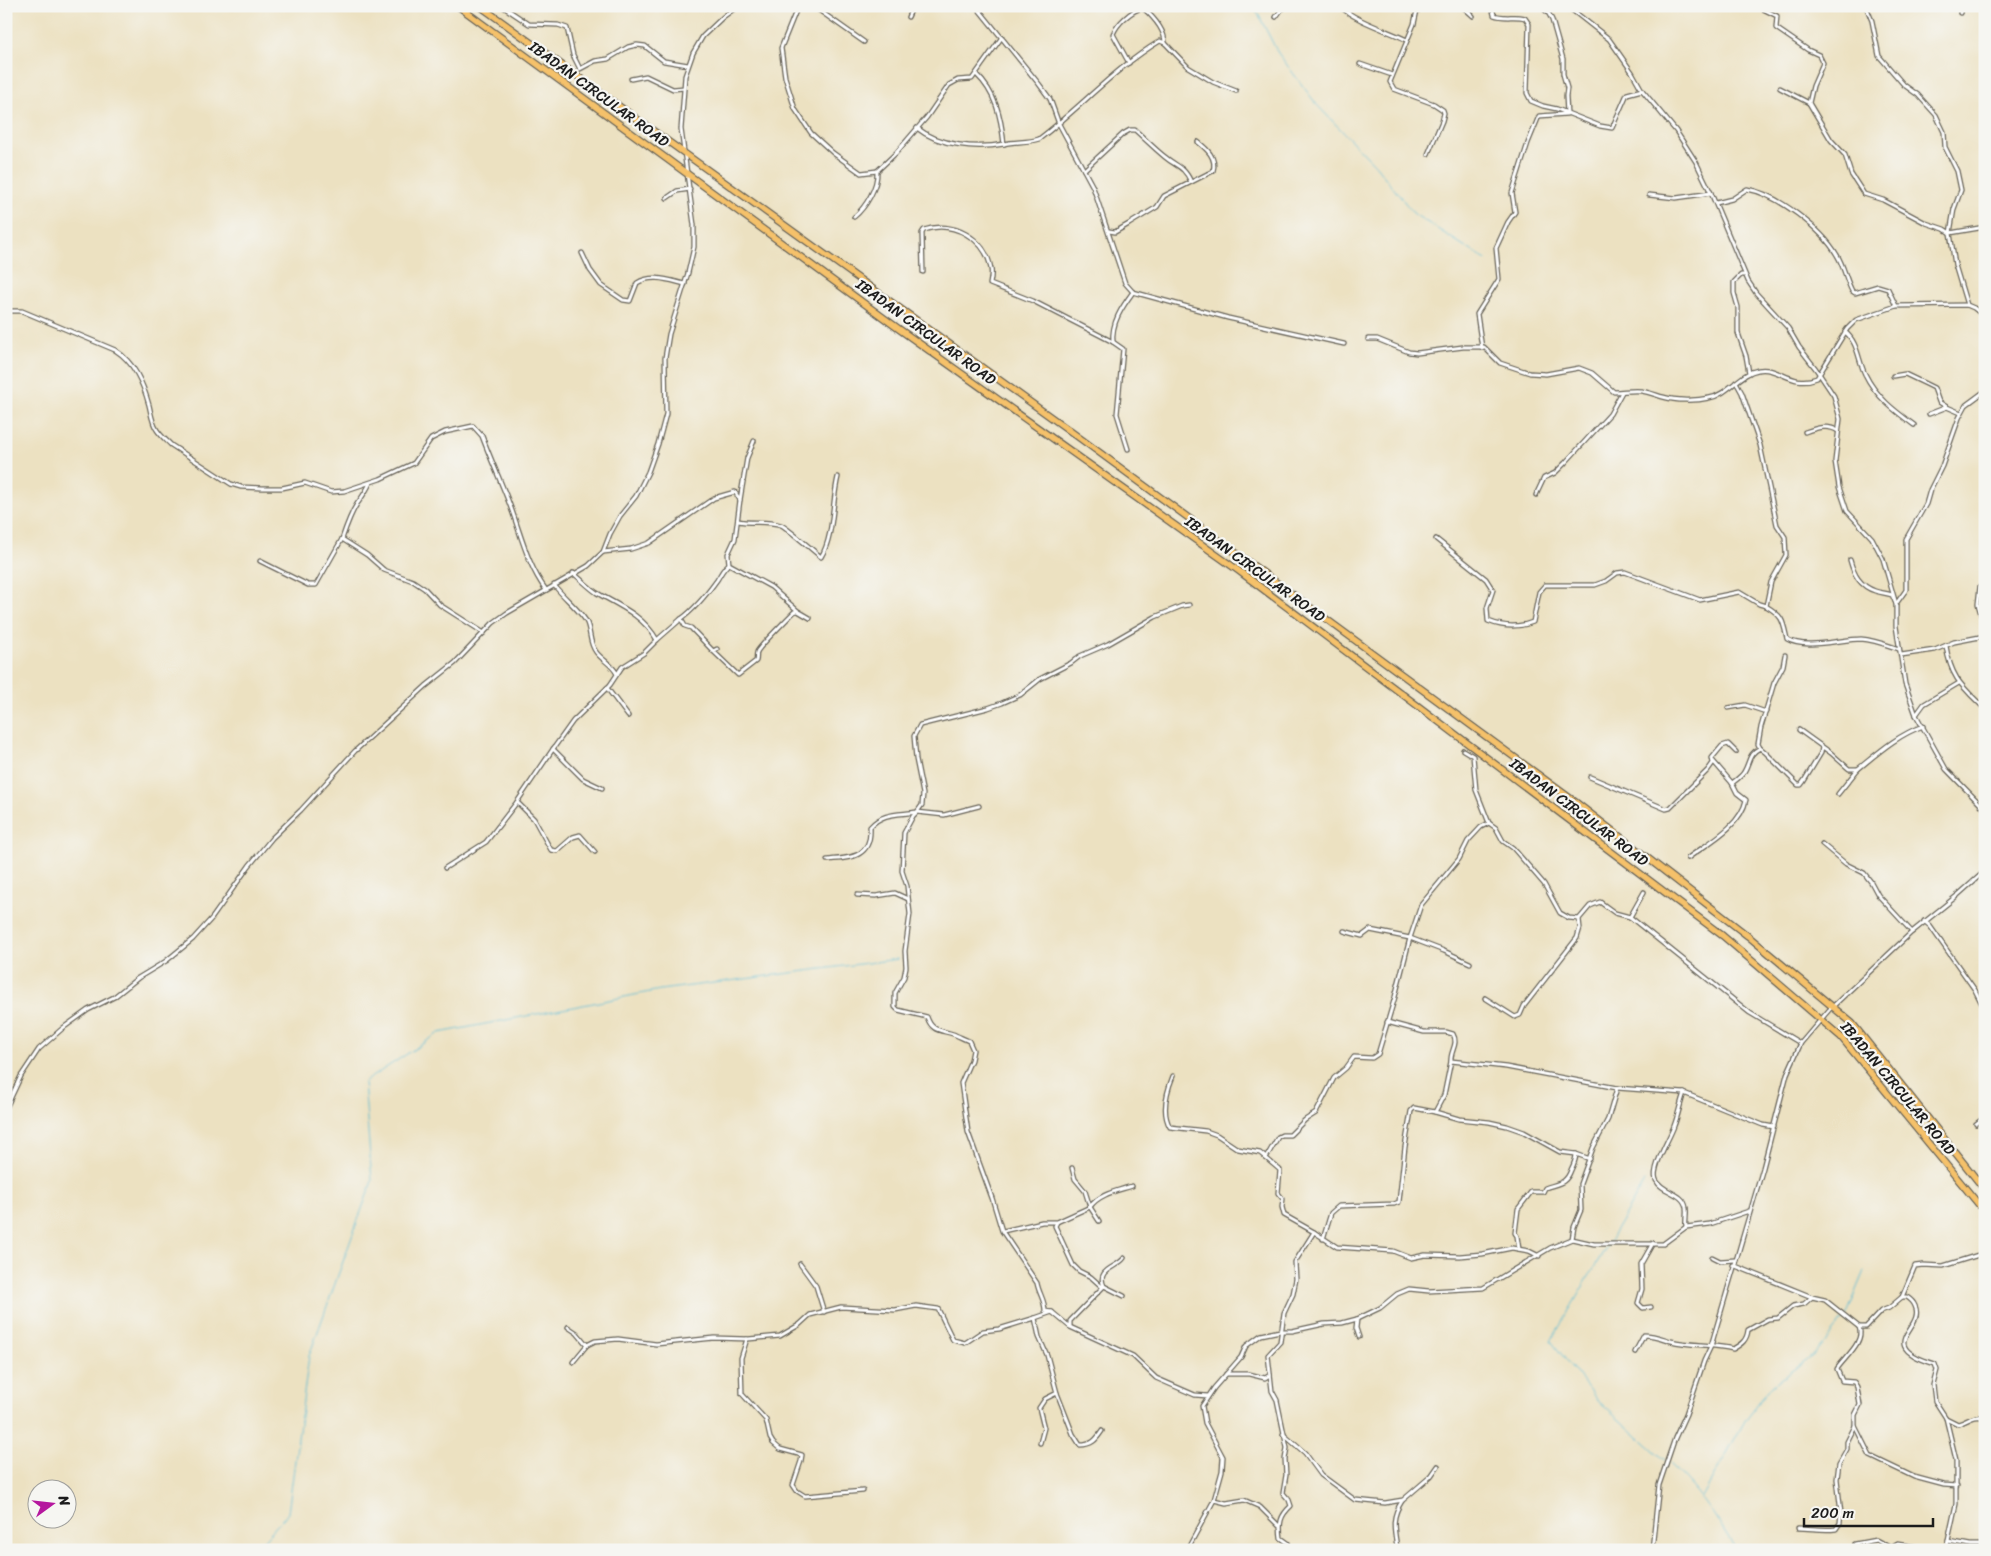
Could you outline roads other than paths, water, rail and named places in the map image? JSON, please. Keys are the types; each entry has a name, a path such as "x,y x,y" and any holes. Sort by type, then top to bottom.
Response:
{"highway":[{"name":"IBADAN CIRCULAR ROAD","path":"458,6 899,329 1238,571 1722,936 1841,1037 1985,1212"},
{"name":"IBADAN CIRCULAR ROAD","path":"480,6 1153,492 1574,801 1748,936 1852,1023 1985,1190"}],"street":[{"path":"502,6 529,24 558,25 567,28 573,54 580,69 595,61 608,59 628,47 637,45 645,46 664,61 688,65"},
{"path":"6,1108 21,1076 39,1050 63,1028 88,1010 114,997 193,940 212,918 248,866 272,838 301,810 355,751 426,686 455,663 507,612 588,566 603,552 620,516 636,496 658,444 666,414 665,358 694,247 694,225 681,129 684,76 693,53 703,36 738,6"},
{"path":"798,6 782,48 785,77 795,109 811,132 833,153 862,173 877,171 896,153 949,85 958,80 972,79 1002,37"},
{"path":"813,6 864,42"},
{"path":"908,17 913,6"},
{"path":"976,6 1040,84 1050,100 1059,124 1093,187 1125,283 1133,292 1228,318 1344,344"},
{"path":"1276,17 1284,6"},
{"path":"1340,6 1345,12 1408,40"},
{"path":"1418,6 1414,24 1390,82 1394,89 1434,104 1443,110 1442,122 1428,154"},
{"path":"1462,6 1473,16"},
{"path":"1492,6 1494,14 1500,17 1517,16 1525,18 1529,24 1526,93 1531,101 1542,106 1557,108 1567,114 1600,126 1612,128 1627,94 1642,90"},
{"path":"1541,6 1550,14 1563,59 1563,74 1568,88 1566,96 1567,114"},
{"path":"1567,6 1609,39 1642,90 1676,131 1696,162 1712,193 1745,274 1756,293 1788,328 1837,402 1840,419 1835,471 1845,505 1856,522 1872,538 1880,552 1896,604 1896,626 1905,684 1916,715 1946,769 1985,809"},
{"path":"1757,6 1776,16 1776,28 1808,50 1819,55 1822,63 1809,103"},
{"path":"1866,6 1872,21 1879,56 1904,85 1918,95 1936,114 1944,132 1945,147 1957,171 1961,190 1954,209 1950,233 1955,265 1966,305"},
{"path":"1960,14 1961,6"},
{"path":"1129,63 1113,34 1117,27 1137,9 1142,8 1150,14 1164,35 1165,43"},
{"path":"917,128 926,135 963,145 981,146 1030,142 1039,139 1059,124 1115,72 1160,41 1165,43 1188,67 1213,82 1236,90"},
{"path":"1360,64 1392,75"},
{"path":"976,74 986,84 998,108 1004,144"},
{"path":"631,79 646,76 674,89 684,88"},
{"path":"1780,88 1809,103 1831,140 1845,154 1851,174 1864,194 1883,200 1926,223 1950,233 1985,227"},
{"path":"1482,348 1477,314 1499,279 1496,248 1508,222 1515,212 1512,193 1528,143 1539,116 1567,114"},
{"path":"1084,170 1123,134 1130,130 1135,130 1164,156 1178,164 1188,173 1191,182"},
{"path":"1109,231 1115,232 1157,207 1164,196 1213,171 1212,157 1198,142"},
{"path":"854,217 862,210 874,187 877,171"},
{"path":"667,198 678,191 690,189"},
{"path":"1716,203 1732,199 1747,189 1774,198 1808,222 1829,243 1838,256 1852,291 1855,293 1878,286 1888,289 1896,306"},
{"path":"1649,196 1676,198 1712,193"},
{"path":"923,272 922,233 924,230 931,228 952,229 965,232 979,243 987,257 992,269 990,284 1033,301 1123,349 1117,414 1128,449"},
{"path":"582,253 596,280 624,300 630,301 637,283 644,279 666,278 685,284"},
{"path":"1745,274 1741,275 1734,282 1734,293 1738,307 1738,333 1746,356 1749,373"},
{"path":"1112,342 1112,331 1121,309 1133,292"},
{"path":"1368,339 1377,339 1409,352 1417,353 1463,347 1484,347 1500,363 1530,373 1546,374 1579,368 1592,372 1614,392 1639,391 1675,399 1709,398 1749,373 1767,369 1800,382 1808,382 1820,375 1845,332 1856,320 1896,306 1966,305 1974,308 1985,317"},
{"path":"6,311 22,311 36,316 115,350 126,357 146,392 157,430 171,445 231,484 241,487 282,488 305,483 331,492 344,491 370,483 414,463 431,440 444,432 470,426 476,428 482,436 512,510 523,544 540,582 546,590"},
{"path":"1845,332 1851,337 1866,376 1882,400 1914,425"},
{"path":"1893,376 1905,374 1934,388 1939,402 1962,413"},
{"path":"1736,382 1742,393 1760,445 1777,525 1785,537 1786,555 1771,582 1766,606"},
{"path":"1896,604 1906,590 1906,539 1926,504 1930,490 1942,466 1952,436 1966,405 1985,391"},
{"path":"1536,495 1544,478 1565,463 1610,414 1622,392"},
{"path":"1929,414 1947,407"},
{"path":"1805,432 1820,427 1834,428 1838,431"},
{"path":"729,564 728,554 735,540 747,458 754,441"},
{"path":"738,521 783,525 821,557 826,548 827,536 833,518 834,495 838,477"},
{"path":"260,561 308,585 316,585 342,539 349,519 370,483"},
{"path":"603,552 631,549 649,543 714,498 735,492 740,500"},
{"path":"342,539 368,555 384,570 413,581 440,605 484,633"},
{"path":"1436,539 1486,580 1493,590 1487,608 1488,621 1500,626 1523,626 1533,622 1539,592 1545,585 1595,584 1606,581 1617,573 1625,572 1700,600 1739,592 1779,614 1783,620 1787,639 1792,642 1824,644 1862,640 1878,641 1900,649"},
{"path":"1850,560 1855,576 1862,584 1877,592 1892,595 1896,604"},
{"path":"729,564 770,587 798,611 810,618"},
{"path":"445,868 486,842 518,802 573,721 607,688 622,667 644,653 690,612 718,579 725,566 729,564"},
{"path":"573,573 597,592 633,614 649,628 657,640"},
{"path":"1985,584 1980,586 1978,604 1985,628"},
{"path":"554,585 587,622 592,645 597,654 613,665 617,674"},
{"path":"1189,605 1155,617 1108,644 1080,656 1072,663 1040,679 1020,695 988,708 920,725 914,736 916,760 923,794 922,805 913,816 904,833 902,871 907,886 910,914 905,951 906,967 904,977 895,993 898,1010 927,1017 929,1024 938,1031 960,1037 969,1041 971,1045 973,1050 971,1060 960,1083 968,1132 1002,1231 1037,1283 1039,1292 1045,1301 1045,1311 1052,1312 1070,1327 1133,1356 1156,1378 1194,1395 1208,1396"},
{"path":"681,619 685,626 691,628 715,650 738,675 756,661 757,652 762,645 794,612 798,611"},
{"path":"1901,655 1920,653 1985,636"},
{"path":"1946,646 1949,665 1959,683 1985,709"},
{"path":"1785,655 1783,666 1774,683 1759,737 1760,748 1798,786 1804,781 1822,747"},
{"path":"1916,715 1924,704 1959,683"},
{"path":"607,688 628,716"},
{"path":"1728,708 1745,704 1766,712"},
{"path":"1838,794 1858,769 1886,746 1909,731 1923,726"},
{"path":"1799,730 1849,769 1858,769"},
{"path":"1590,777 1666,809 1670,808 1708,770 1713,763 1712,758 1722,746 1728,744 1736,752"},
{"path":"1732,784 1745,771 1747,762 1753,752 1760,748"},
{"path":"553,749 583,779 602,788"},
{"path":"1462,750 1473,756 1476,790 1489,823 1496,828 1503,840 1513,848 1544,884 1560,913 1569,918 1579,919"},
{"path":"1688,858 1733,824 1744,810 1746,800 1737,792 1712,758"},
{"path":"518,802 534,819 551,850 557,851 573,837 580,835 596,852"},
{"path":"827,860 851,857 865,850 871,840 870,827 877,818 917,812 944,815 979,806"},
{"path":"1266,1158 1278,1137 1290,1135 1316,1112 1334,1078 1346,1068 1354,1057 1372,1058 1378,1054 1410,938 1422,906 1459,859 1468,841 1481,827 1489,823"},
{"path":"1822,844 1846,864 1864,873 1878,895 1912,932"},
{"path":"1652,1550 1659,1485 1711,1346 1774,1127 1787,1074 1801,1043 1829,1010 1912,932 1985,871"},
{"path":"1630,917 1644,892"},
{"path":"856,895 876,896 895,893 908,898"},
{"path":"1485,998 1515,1017 1520,1015 1524,1006 1577,938 1580,928 1579,919 1590,906 1600,902 1615,913 1630,917 1750,1013 1801,1043"},
{"path":"1924,921 1930,926 1971,984 1985,1010"},
{"path":"1344,931 1362,936 1370,930 1410,938 1470,963"},
{"path":"1387,1022 1424,1032 1454,1034 1456,1042 1451,1057 1452,1060 1444,1095 1436,1112"},
{"path":"1452,1060 1506,1067 1617,1088 1684,1093 1764,1125 1774,1127"},
{"path":"1173,1076 1166,1100 1166,1121 1170,1127 1206,1131 1226,1140 1238,1149 1260,1153 1280,1170 1278,1193 1283,1199 1284,1215 1337,1247 1393,1251 1411,1258 1425,1255 1460,1256 1482,1254 1512,1248 1529,1251 1539,1256"},
{"path":"1572,1239 1574,1227 1581,1210 1580,1184 1608,1118 1617,1088"},
{"path":"1684,1093 1675,1126 1667,1139 1667,1145 1663,1150 1654,1173 1656,1181 1662,1187 1676,1194 1682,1200 1686,1208 1684,1218 1686,1227"},
{"path":"1323,1239 1331,1213 1339,1206 1394,1204 1399,1202 1404,1147 1414,1108 1458,1119 1507,1126 1524,1132 1560,1152 1590,1158"},
{"path":"1976,1124 1985,1117"},
{"path":"1519,1249 1515,1233 1518,1209 1531,1192 1543,1192 1545,1188 1569,1178 1576,1160 1576,1154"},
{"path":"1072,1168 1075,1179 1085,1191 1090,1207 1098,1222"},
{"path":"1002,1231 1042,1222 1057,1222 1090,1207 1094,1201 1108,1194 1132,1186"},
{"path":"1187,1550 1214,1500 1222,1471 1223,1457 1206,1423 1202,1406 1208,1396 1241,1357 1246,1346 1261,1335 1357,1319 1380,1308 1397,1294 1410,1289 1429,1291 1483,1288 1550,1248 1572,1239 1594,1244 1663,1244 1673,1239 1686,1227 1710,1224 1749,1211"},
{"path":"1057,1222 1055,1226 1073,1265 1100,1286 1104,1286 1124,1296"},
{"path":"1292,1550 1281,1538 1282,1514 1291,1506 1283,1493 1287,1448 1277,1400 1272,1392 1268,1355 1280,1342 1284,1312 1293,1294 1296,1279 1295,1262 1314,1232"},
{"path":"1651,1308 1643,1308 1638,1303 1642,1289 1641,1264 1653,1243"},
{"path":"1733,1265 1825,1300 1859,1326 1866,1327 1880,1311 1889,1308 1902,1297 1915,1266 1943,1266 1985,1253"},
{"path":"1712,1257 1720,1261 1735,1260"},
{"path":"1104,1286 1102,1282 1104,1273 1113,1265 1121,1263 1124,1258"},
{"path":"800,1264 816,1286 824,1312"},
{"path":"1070,1327 1070,1321 1104,1286"},
{"path":"1635,1352 1644,1334 1654,1335 1671,1341 1733,1349 1741,1345 1747,1338 1748,1330 1768,1319 1778,1318 1792,1306 1804,1304 1812,1296"},
{"path":"1855,1544 1876,1540 1891,1548 1898,1544 1946,1550 1956,1504 1956,1460 1946,1418 1935,1401 1933,1384 1938,1370 1935,1364 1918,1359 1905,1350 1904,1344 1916,1315 1916,1306 1907,1297 1902,1297"},
{"path":"574,1362 586,1345 595,1341 618,1338 656,1344 714,1338 747,1339 780,1336 799,1325 810,1315 841,1307 896,1310 916,1306 938,1309 953,1340 965,1343 983,1331 999,1330 1052,1312"},
{"path":"1035,1318 1039,1337 1047,1355 1056,1393 1069,1426 1080,1445 1089,1445 1098,1438 1102,1431"},
{"path":"1357,1319 1356,1328 1360,1337"},
{"path":"1859,1326 1861,1332 1860,1339 1837,1369 1842,1381 1854,1382 1857,1386 1860,1405 1855,1415 1856,1426 1870,1456 1914,1477 1944,1485 1957,1486"},
{"path":"568,1327 577,1333 586,1345"},
{"path":"747,1339 741,1358 742,1394 766,1420 773,1443 780,1449 802,1455 793,1485 796,1491 805,1496 863,1491"},
{"path":"1226,1374 1249,1374 1265,1378 1270,1374"},
{"path":"1040,1442 1044,1428 1039,1408 1045,1399 1056,1393"},
{"path":"1949,1430 1970,1418 1976,1416 1985,1418"},
{"path":"1946,1418 1958,1424"},
{"path":"1798,1528 1811,1528 1822,1531 1836,1529 1840,1523 1841,1504 1837,1479 1839,1463 1856,1426"},
{"path":"1283,1434 1305,1454 1321,1476 1355,1500 1377,1503 1403,1500"},
{"path":"1404,1550 1397,1547 1394,1513 1403,1500 1431,1476 1438,1466"},
{"path":"1214,1500 1226,1503 1244,1500 1260,1507 1280,1526"},
{"path":"1948,1541 1970,1545 1985,1545"}],"waterway":[{"path":"1254,6 1278,53 1317,105 1376,166 1414,214 1486,260"},
{"path":"255,1550 288,1513 309,1356 372,1181 364,1082 439,1033 660,990 898,959"},
{"path":"1645,1181 1551,1341 1598,1401 1666,1461"},
{"path":"1701,1499 1746,1419 1772,1385 1815,1354 1847,1314 1865,1271"},
{"path":"1669,1463 1706,1504 1736,1550"}]}
